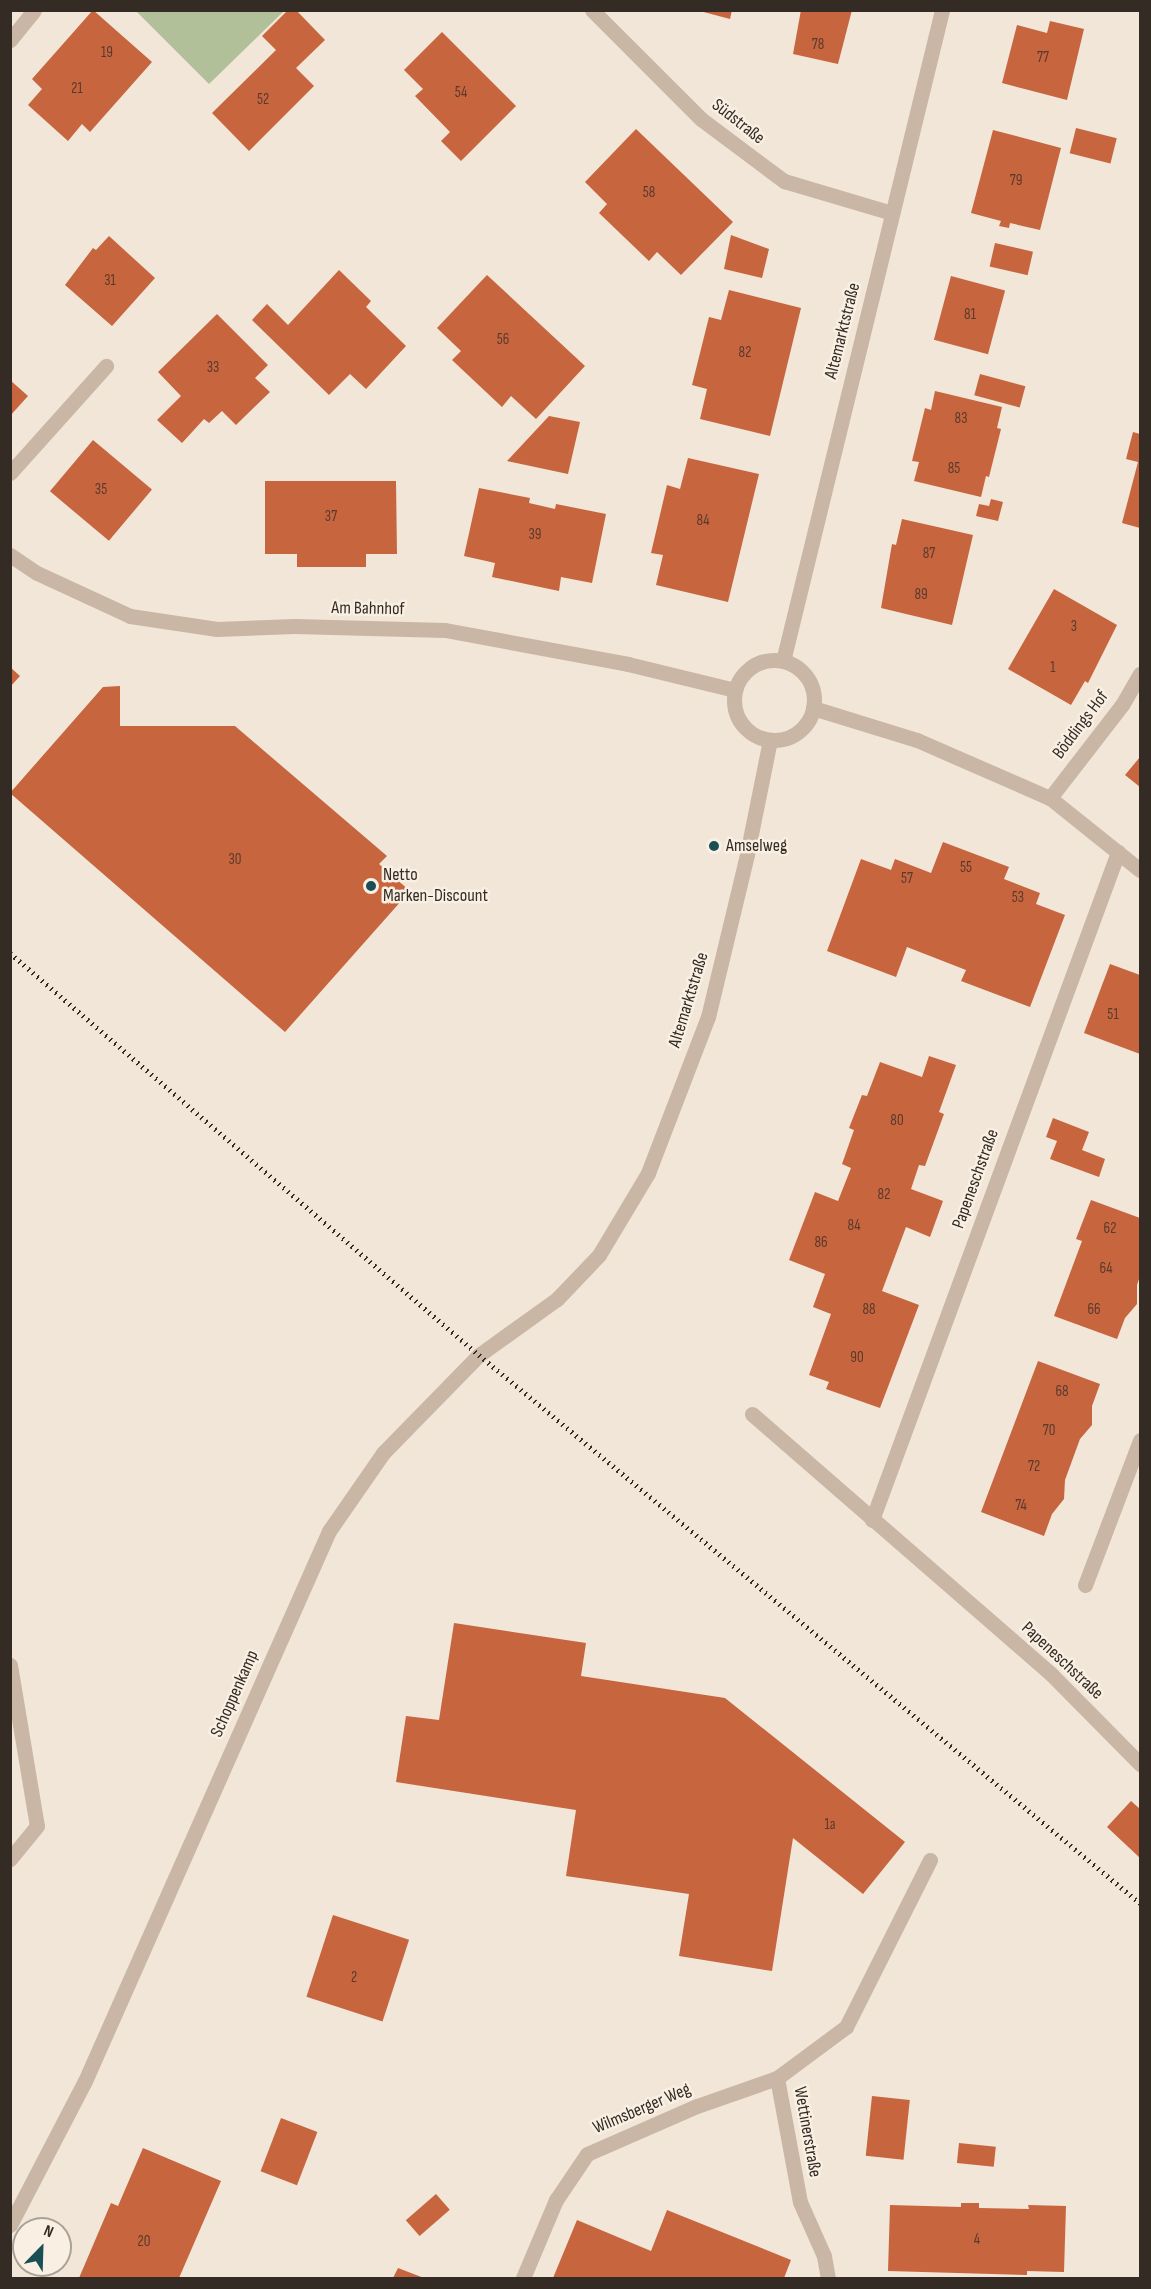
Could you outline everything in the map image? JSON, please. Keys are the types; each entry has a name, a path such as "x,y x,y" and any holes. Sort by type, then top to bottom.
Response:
{"street":[{"name":"Südstraße","path":"592,10 701,119 784,181 892,213"},
{"name":"Altemarktstraße","path":"783,661 942,10"},
{"path":"10,40 35,11"},
{"path":"10,473 106,366"},
{"name":"Am Bahnhof","path":"10,555 37,573 130,616 217,629 294,626 445,630 628,664 735,690"},
{"path":"772,660 783,661 801,670 811,684 813,708 801,730 787,738 770,740 756,736 744,727 736,715 735,690 744,673 757,664 772,660"},
{"name":"Böddings Hof","path":"1050,798 1122,705 1140,674"},
{"path":"813,708 917,740 1050,798 1140,870"},
{"name":"Altemarktstraße","path":"599,1255 648,1173 708,1017 747,854 770,740"},
{"name":"Papeneschstraße","path":"872,1520 1118,852"},
{"name":"Schoppenkamp","path":"10,2225 85,2081 329,1531 383,1453 471,1363 557,1299 599,1255"},
{"name":"Papeneschstraße","path":"752,1414 1051,1674 1140,1764"},
{"path":"1085,1585 1140,1440"},
{"path":"10,1665 38,1826 10,1859"},
{"name":"Wettinerstraße","path":"828,2278 824,2256 800,2202 777,2078 846,2026 930,1860"},
{"name":"Wilmsberger Weg","path":"523,2278 556,2200 587,2154 697,2106 777,2078"}],"green space":[{"path":"136,11 284,11 209,84"}],"building":[{"path":"93,10 152,62 90,132 82,124 68,141 28,105 42,89 32,79"},
{"path":"288,10 296,10 325,40 296,68 314,86 249,151 212,113 276,50 262,36"},
{"path":"696,10 732,10 730,19"},
{"path":"801,10 852,10 838,64 793,54"},
{"path":"1050,21 1084,29 1067,100 1002,83 1017,25 1047,33"},
{"path":"442,32 516,106 461,161 441,141 450,132 415,96 423,89 404,70"},
{"path":"1076,128 1117,138 1110,163 1070,153"},
{"path":"636,129 733,222 681,275 657,252 649,261 599,213 607,204 585,182"},
{"path":"993,130 1061,148 1040,230 1010,223 1009,228 999,226 1001,221 971,213"},
{"path":"731,235 769,249 762,278 724,269"},
{"path":"109,236 155,278 112,326 65,285 93,248 96,250"},
{"path":"995,243 1033,252 1028,275 990,266"},
{"path":"339,270 371,301 366,307 406,346 366,389 350,374 329,395 252,320 267,304 288,325"},
{"path":"487,275 585,366 536,419 511,396 502,407 452,360 461,351 437,328"},
{"path":"951,276 1005,290 988,354 934,340"},
{"path":"729,290 801,308 770,436 700,419 707,389 692,385 709,317 721,320"},
{"path":"217,314 268,365 255,378 270,392 236,425 222,411 209,423 204,419 182,443 157,420 181,396 158,372"},
{"path":"980,374 1025,386 1020,407 974,395"},
{"path":"10,380 28,396 10,416"},
{"path":"935,391 1002,407 997,428 1001,429 989,477 986,476 981,497 914,481 919,462 912,461 925,408 931,410"},
{"path":"549,416 580,422 568,474 507,461"},
{"path":"1133,432 1140,434 1140,528 1122,523 1138,462 1126,459"},
{"path":"93,440 152,489 109,541 50,491"},
{"path":"688,458 759,474 728,602 656,585 663,555 651,553 667,485 680,489"},
{"path":"265,481 396,481 397,554 366,554 366,567 297,567 297,554 265,554"},
{"path":"479,488 530,498 529,503 555,509 556,504 606,514 592,583 561,577 559,591 492,577 495,563 464,556"},
{"path":"991,499 1003,502 998,521 976,516 979,504 989,506"},
{"path":"902,519 973,535 952,625 881,608 892,544 896,545"},
{"path":"1054,589 1117,625 1088,683 1085,681 1071,705 1008,669"},
{"path":"10,667 20,676 10,687"},
{"path":"120,686 120,726 235,726 387,856 379,864 410,891 285,1032 10,793 103,687"},
{"path":"1140,757 1140,787 1125,775"},
{"path":"943,842 1009,867 1004,879 1040,893 1036,904 1065,915 1030,1007 961,981 966,970 907,947 896,977 827,951 861,859 891,870 895,859 931,873"},
{"path":"1110,964 1140,975 1140,1054 1084,1033"},
{"path":"929,1056 956,1065 939,1112 944,1114 925,1166 919,1165 911,1189 943,1201 930,1237 906,1227 882,1291 919,1305 880,1408 826,1389 829,1382 809,1375 831,1314 813,1307 825,1274 789,1260 815,1192 838,1201 851,1168 842,1164 854,1130 849,1128 862,1095 867,1096 880,1062 922,1077"},
{"path":"1053,1118 1089,1132 1082,1150 1105,1159 1099,1177 1050,1159 1057,1141 1046,1137"},
{"path":"1091,1200 1140,1218 1140,1276 1137,1285 1137,1304 1125,1318 1117,1339 1054,1316 1082,1241 1076,1239"},
{"path":"1038,1361 1100,1384 1092,1406 1092,1425 1080,1439 1065,1480 1064,1499 1052,1514 1044,1536 981,1512"},
{"path":"454,1623 586,1643 581,1676 725,1698 905,1842 863,1894 793,1838 772,1971 679,1956 689,1894 566,1876 576,1810 396,1782 406,1716 439,1720"},
{"path":"1131,1801 1140,1809 1140,1858 1107,1827"},
{"path":"333,1915 409,1940 383,2022 306,1997"},
{"path":"872,2096 910,2100 904,2160 866,2156"},
{"path":"281,2118 317,2132 297,2185 261,2171"},
{"path":"959,2143 996,2147 994,2167 957,2163"},
{"path":"143,2148 221,2181 179,2278 79,2278 111,2203 118,2206"},
{"path":"436,2194 450,2210 420,2236 406,2220"},
{"path":"961,2203 979,2203 979,2208 1029,2209 1028,2205 1066,2206 1064,2272 1027,2271 1027,2275 888,2271 890,2205 961,2207"},
{"path":"667,2210 791,2260 784,2278 553,2278 577,2220 651,2251"},
{"path":"398,2268 424,2278 393,2278"}],"railway":[{"path":"10,953 479,1355 1140,1903"}],"place":[{"name":"Amselweg","path":"714,846"},
{"name":"Netto Marken-Discount","path":"371,886"}]}
